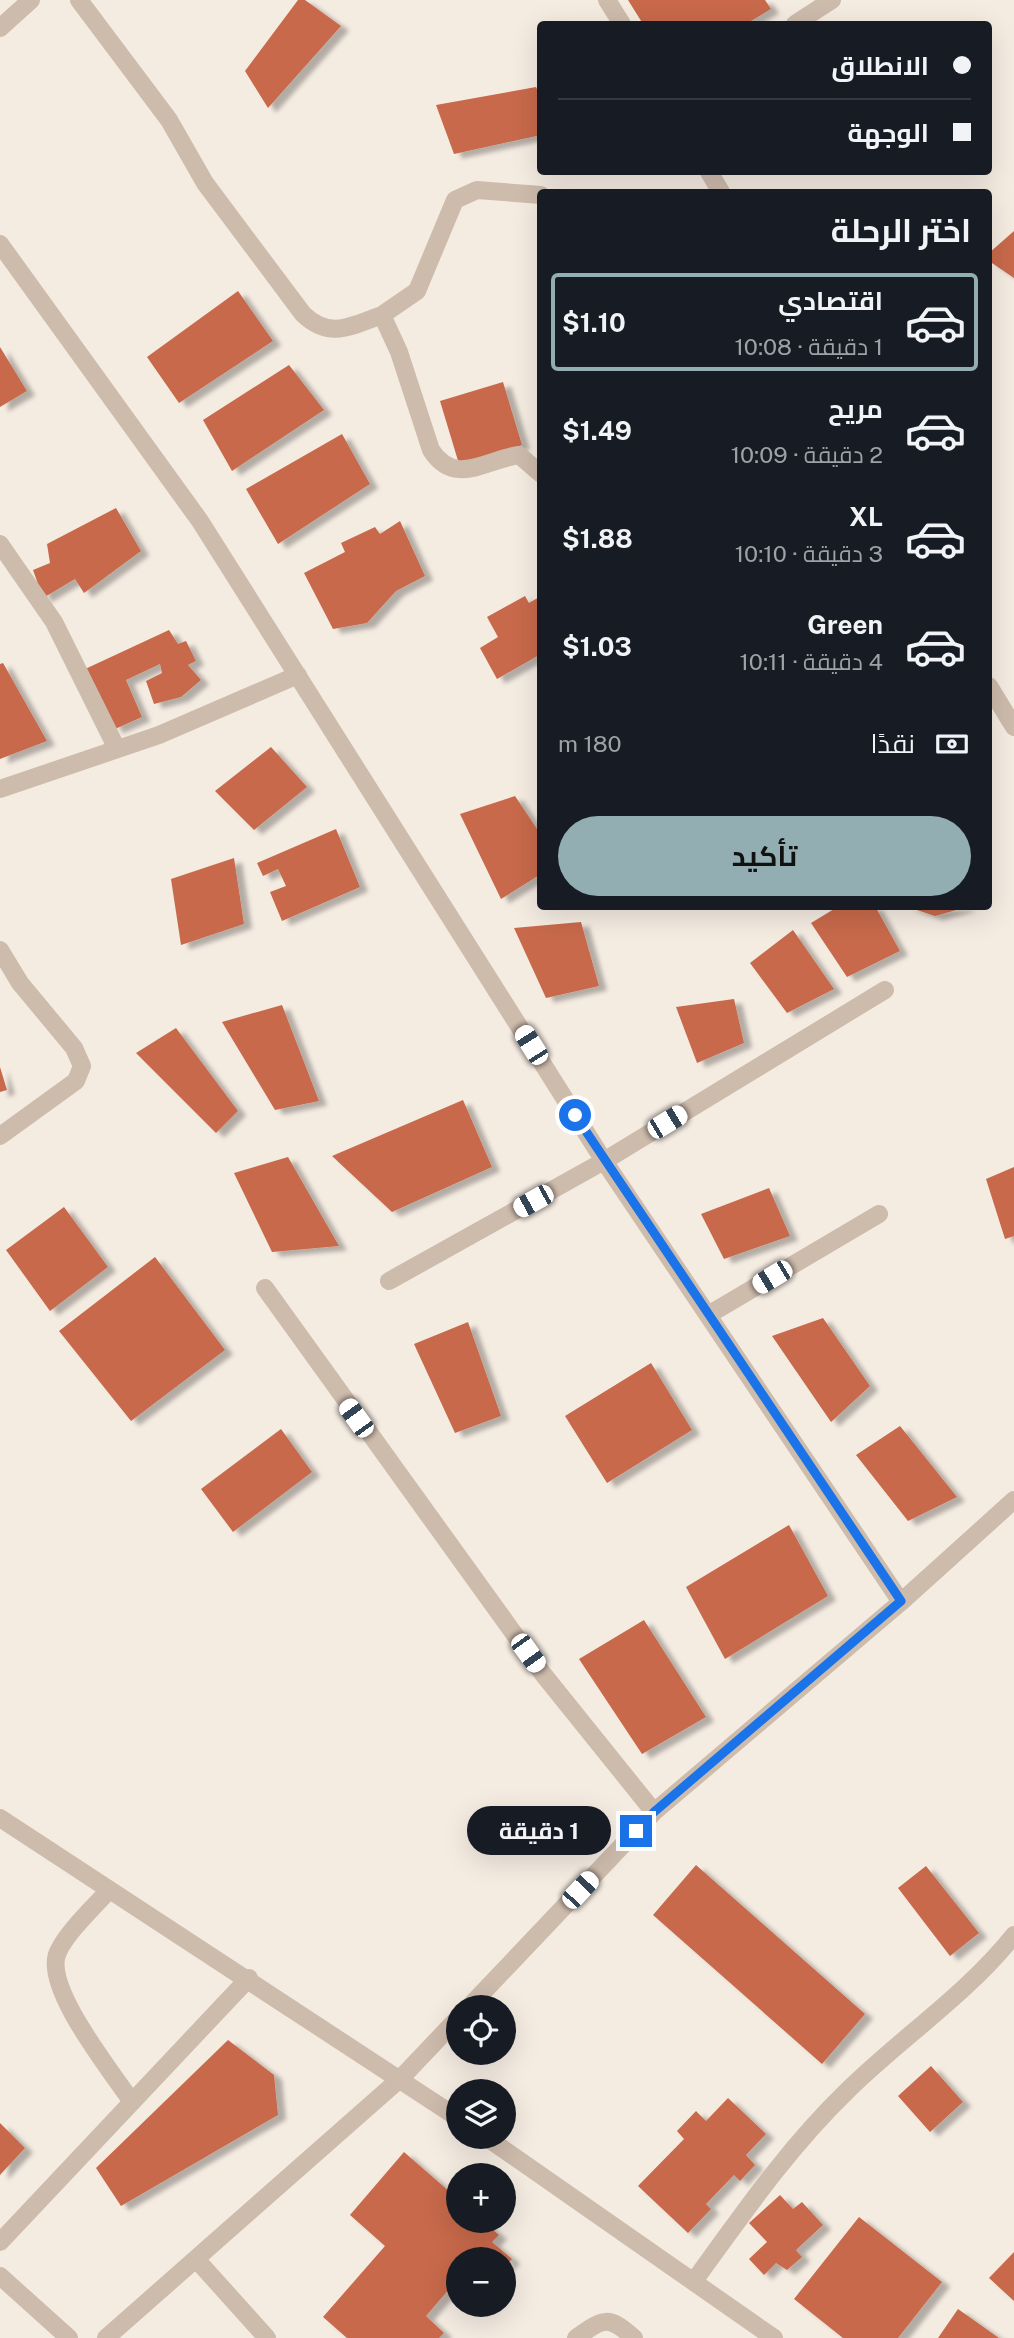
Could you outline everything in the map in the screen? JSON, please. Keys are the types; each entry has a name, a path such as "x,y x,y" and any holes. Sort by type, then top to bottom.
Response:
{"street":[{"path":"0,28 31,0"},
{"path":"79,0 169,120 205,183 303,314 315,325 326,330 338,329 382,315 417,291 455,201 477,190 537,195"},
{"path":"607,0 620,21"},
{"path":"800,21 832,0"},
{"path":"0,244 200,521 604,1161 901,1601"},
{"path":"382,315 399,352 431,450 439,463 455,470 479,467 519,455 537,471"},
{"path":"0,544 54,622 117,749"},
{"path":"0,789 159,735 298,675"},
{"path":"992,691 1014,727"},
{"path":"0,950 20,983 74,1048 82,1066 76,1081 0,1136"},
{"path":"389,1281 604,1161 885,990"},
{"path":"708,1315 879,1214"},
{"path":"265,1288 543,1674 654,1812"},
{"path":"480,1995 654,1812 901,1601 1014,1500"},
{"path":"0,1818 249,1978 446,2110"},
{"path":"108,1889 58,1953 55,1970 62,1996 132,2102"},
{"path":"694,2281 785,2156 845,2093 913,2030 951,2001 1014,1935"},
{"path":"0,2242 249,1978"},
{"path":"106,2338 401,2078 446,2031"},
{"path":"503,2149 774,2338"},
{"path":"196,2259 267,2338"},
{"path":"0,2276 69,2338"},
{"path":"576,2338 597,2323 605,2321 616,2322 634,2338"}],"building":[{"path":"298,0 305,0 341,26 268,108 245,71"},
{"path":"628,0 765,0 771,9 751,21 641,21"},
{"path":"536,87 537,136 454,154 436,105"},
{"path":"1014,231 1014,278 992,263 992,250"},
{"path":"238,291 273,341 179,403 147,357"},
{"path":"0,347 27,391 0,407"},
{"path":"289,365 324,410 232,471 203,420"},
{"path":"503,382 522,445 459,464 440,401"},
{"path":"342,434 370,484 278,544 246,489"},
{"path":"116,508 141,551 84,593 75,579 43,598 33,570 50,563 47,544"},
{"path":"400,521 425,576 396,591 367,623 333,629 304,573 345,552 341,543 375,527 380,534"},
{"path":"525,596 529,603 537,598 537,656 497,679 480,648 498,637 487,617"},
{"path":"169,630 178,644 186,641 196,661 188,665 201,680 181,697 154,704 146,681 162,673 160,664 126,680 142,717 115,729 83,670"},
{"path":"3,663 47,741 0,759 0,664"},
{"path":"271,747 307,787 254,830 215,791"},
{"path":"515,796 537,829 537,876 501,899 460,814"},
{"path":"336,829 360,887 282,921 270,892 286,886 278,869 263,876 257,863"},
{"path":"234,858 244,924 181,945 171,879"},
{"path":"832,910 877,910 900,951 847,977 811,923"},
{"path":"917,910 956,910 935,916"},
{"path":"581,922 599,986 546,998 514,928"},
{"path":"793,930 834,989 787,1013 750,963"},
{"path":"734,999 744,1043 697,1063 676,1007"},
{"path":"282,1005 319,1101 275,1110 222,1022"},
{"path":"176,1028 238,1111 216,1133 136,1053"},
{"path":"0,1067 7,1090 0,1092"},
{"path":"463,1100 492,1167 392,1212 332,1156"},
{"path":"288,1157 339,1246 272,1252 234,1173"},
{"path":"1014,1167 1014,1236 1005,1239 986,1179"},
{"path":"769,1188 790,1236 724,1259 701,1214"},
{"path":"64,1207 108,1267 50,1311 6,1250"},
{"path":"155,1257 225,1350 131,1421 59,1331"},
{"path":"823,1318 870,1386 831,1422 772,1336"},
{"path":"468,1322 501,1416 455,1433 414,1344"},
{"path":"651,1363 692,1430 607,1483 565,1416"},
{"path":"900,1426 957,1497 908,1521 856,1455"},
{"path":"281,1429 312,1472 233,1532 201,1489"},
{"path":"789,1525 828,1596 725,1659 686,1587"},
{"path":"644,1620 706,1717 642,1754 579,1659"},
{"path":"696,1865 865,2014 822,2064 653,1915"},
{"path":"926,1866 979,1933 950,1956 898,1888"},
{"path":"228,2040 274,2075 278,2115 121,2206 96,2168"},
{"path":"931,2066 963,2102 930,2132 898,2096"},
{"path":"728,2098 766,2134 746,2155 755,2165 740,2181 734,2175 706,2204 711,2209 688,2233 638,2186 684,2139 677,2131 696,2111 706,2121"},
{"path":"0,2123 25,2148 0,2175"},
{"path":"404,2152 446,2189 446,2233 499,2235 492,2242 498,2247 446,2247 446,2293 426,2316 444,2333 439,2338 347,2338 323,2317 385,2246 350,2215"},
{"path":"780,2195 793,2209 802,2202 823,2225 796,2250 802,2257 787,2270 776,2263 764,2275 749,2259 767,2242 749,2223"},
{"path":"859,2217 942,2282 898,2338 843,2338 794,2299"},
{"path":"1014,2252 1014,2301 989,2278"},
{"path":"958,2309 999,2338 938,2338"}],"route":[{"path":"575,1115 901,1601 654,1812 636,1831"}]}
